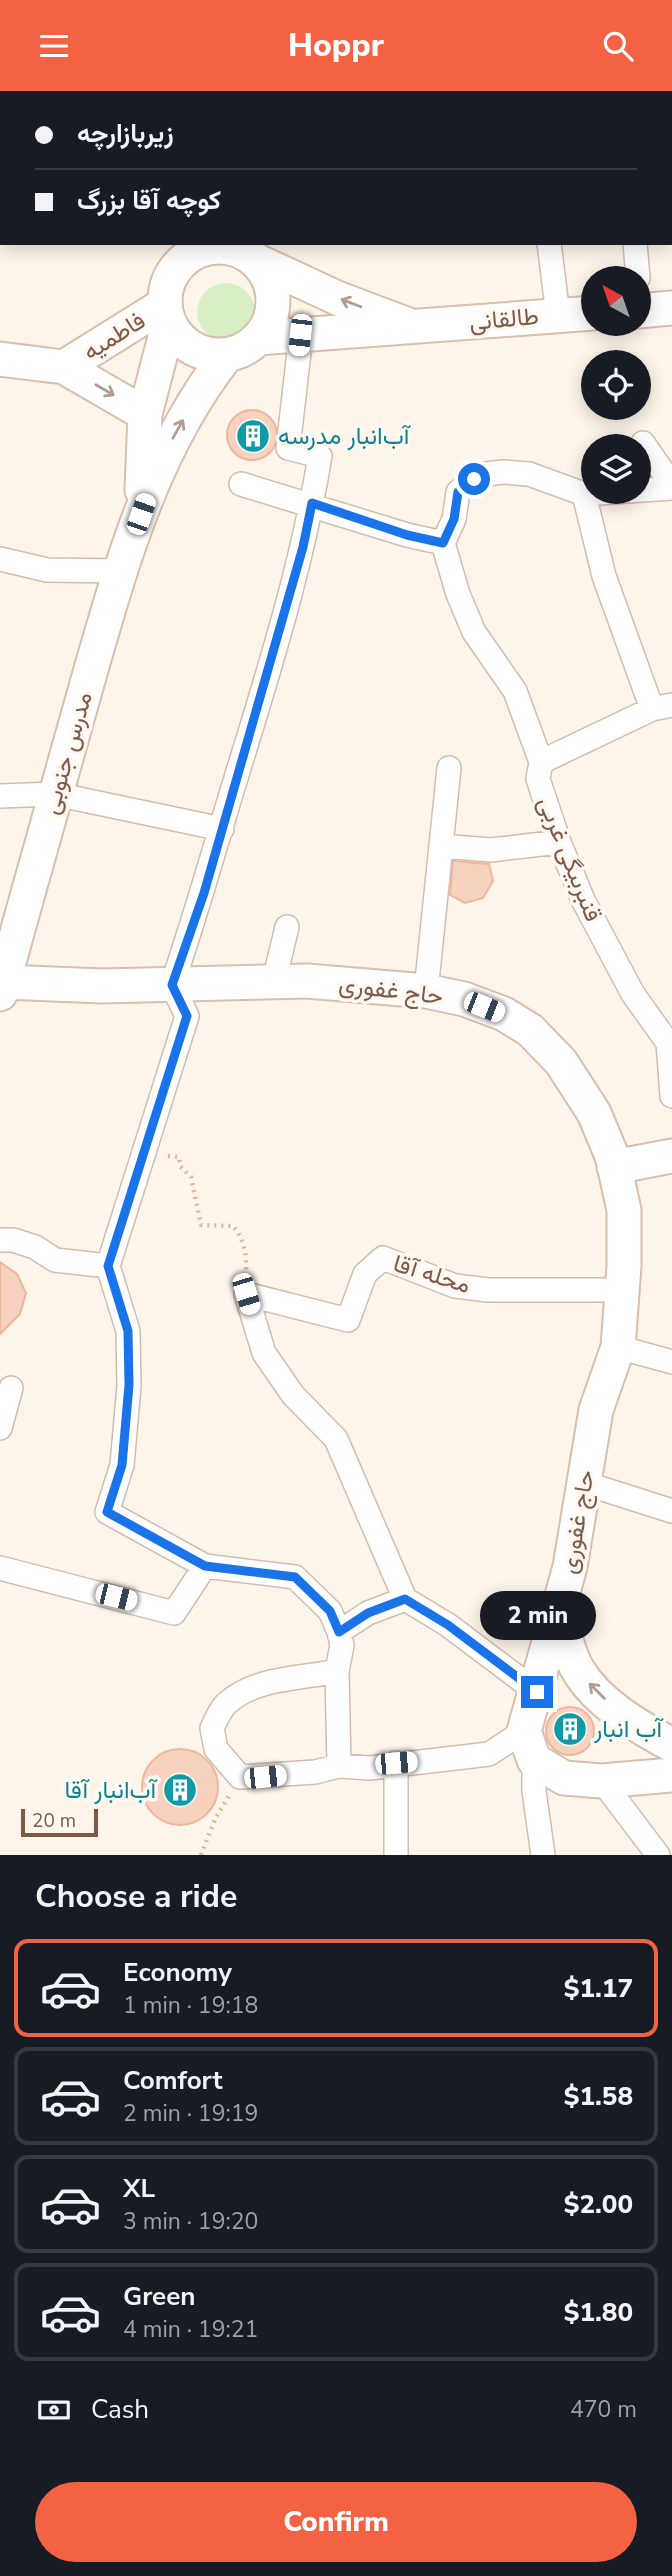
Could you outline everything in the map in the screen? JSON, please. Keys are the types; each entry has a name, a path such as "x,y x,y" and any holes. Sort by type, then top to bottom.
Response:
{"main road":[{"path":"141,514 145,414 167,313 167,287 175,271 201,248 220,247 250,251 265,272 272,297 268,323 258,338 244,349 227,355 209,354 192,348 178,337 167,313"},
{"name":"طالقانی","path":"250,251 337,297 415,327"},
{"name":"فاطمیه","path":"64,367 167,313"},
{"name":"طالقانی","path":"258,338 581,314"},
{"name":"مدرس جنوبی","path":"2,988 55,794 121,571 152,483 203,384 227,355"},
{"name":"فاطمیه","path":"1,357 64,367 145,414"},
{"name":"حاج غفوری","path":"2,988 307,981 426,991 464,999 503,1014 530,1030 561,1062 594,1113 614,1167 624,1210 622,1290 618,1347 596,1410 570,1567 537,1692 529,1746"},
{"path":"614,1167 672,1156"},
{"path":"558,1613 577,1670 623,1716 672,1745"},
{"path":"529,1746 564,1779 602,1781 672,1775"}],"street":[{"path":"549,245 558,315"},
{"path":"635,245 637,266"},
{"path":"300,335 288,448 320,456 303,547 204,893 172,985 187,1016 108,1266 128,1331 129,1385 122,1465 107,1512 205,1566 295,1577 330,1611 342,1646 337,1671 339,1766"},
{"path":"651,455 672,487 651,489"},
{"path":"241,484 312,503 407,535 443,543 454,519 458,492 474,479 487,474 529,474 581,493"},
{"path":"541,762 662,707 604,576 586,504"},
{"name":"قنبربیگی غربی","path":"443,543 458,594 474,632 515,691 541,762 538,779 559,842 583,900 633,994 668,1043 672,1096"},
{"path":"0,559 47,569 121,571"},
{"path":"426,991 449,768"},
{"path":"0,796 55,794 222,828"},
{"path":"441,846 491,850 559,842"},
{"path":"274,981 287,927"},
{"path":"0,1240 13,1240 35,1247 55,1260 108,1266"},
{"name":"محله آقا","path":"246,1294 348,1320 365,1274 383,1258 455,1286 488,1290 622,1290"},
{"path":"246,1294 264,1353 293,1395 336,1439 405,1599 448,1625 537,1692"},
{"path":"618,1347 672,1362"},
{"path":"0,1428 11,1388"},
{"path":"584,1483 672,1511"},
{"path":"0,1568 174,1613 205,1566"},
{"path":"339,1632 368,1613 405,1599"},
{"path":"337,1671 272,1681 244,1690 224,1706 212,1727 216,1749 240,1777 315,1772 339,1766 370,1768 489,1754 529,1746 543,1855"},
{"path":"396,1763 396,1855"},
{"path":"602,1781 657,1855"}],"path":[{"path":"142,1155 179,1157 180,1166 191,1177 201,1225 233,1226 240,1234 247,1256 246,1294"},
{"path":"201,1855 215,1819 240,1777"}],"green space":[{"path":"220,283 232,283 247,291 255,306 255,318 247,333 232,341 220,341 205,333 197,318 197,306 205,291"}],"building":[{"name":"آب‌انبار مدرسه","path":"252,410 270,417 277,435 270,453 252,460 234,453 227,435 234,417"},
{"path":"453,861 489,864 493,881 483,898 465,903 450,895"},
{"path":"0,1262 17,1274 26,1293 20,1314 0,1334"},
{"name":"آب انبار","path":"570,1707 579,1708 587,1714 593,1722 593,1740 587,1748 579,1754 570,1755 561,1754 553,1748 547,1740 546,1731 547,1722 553,1714 561,1708"},
{"name":"آب‌انبار آقا","path":"180,1749 194,1752 207,1760 215,1773 218,1787 215,1801 207,1814 194,1822 180,1825 166,1822 153,1814 145,1801 142,1787 145,1773 153,1760 166,1752"}],"place":[{"name":"آب‌انبار مدرسه","path":"253,436"},
{"name":"آب انبار","path":"570,1729"},
{"name":"آب‌انبار آقا","path":"180,1790"}],"route":[{"path":"474,479 458,492 454,519 443,543 407,535 312,503 303,547 204,893 172,985 187,1016 108,1266 128,1331 129,1385 122,1465 107,1512 205,1566 295,1577 330,1611 339,1632 368,1613 405,1599 448,1625 537,1692"}]}
